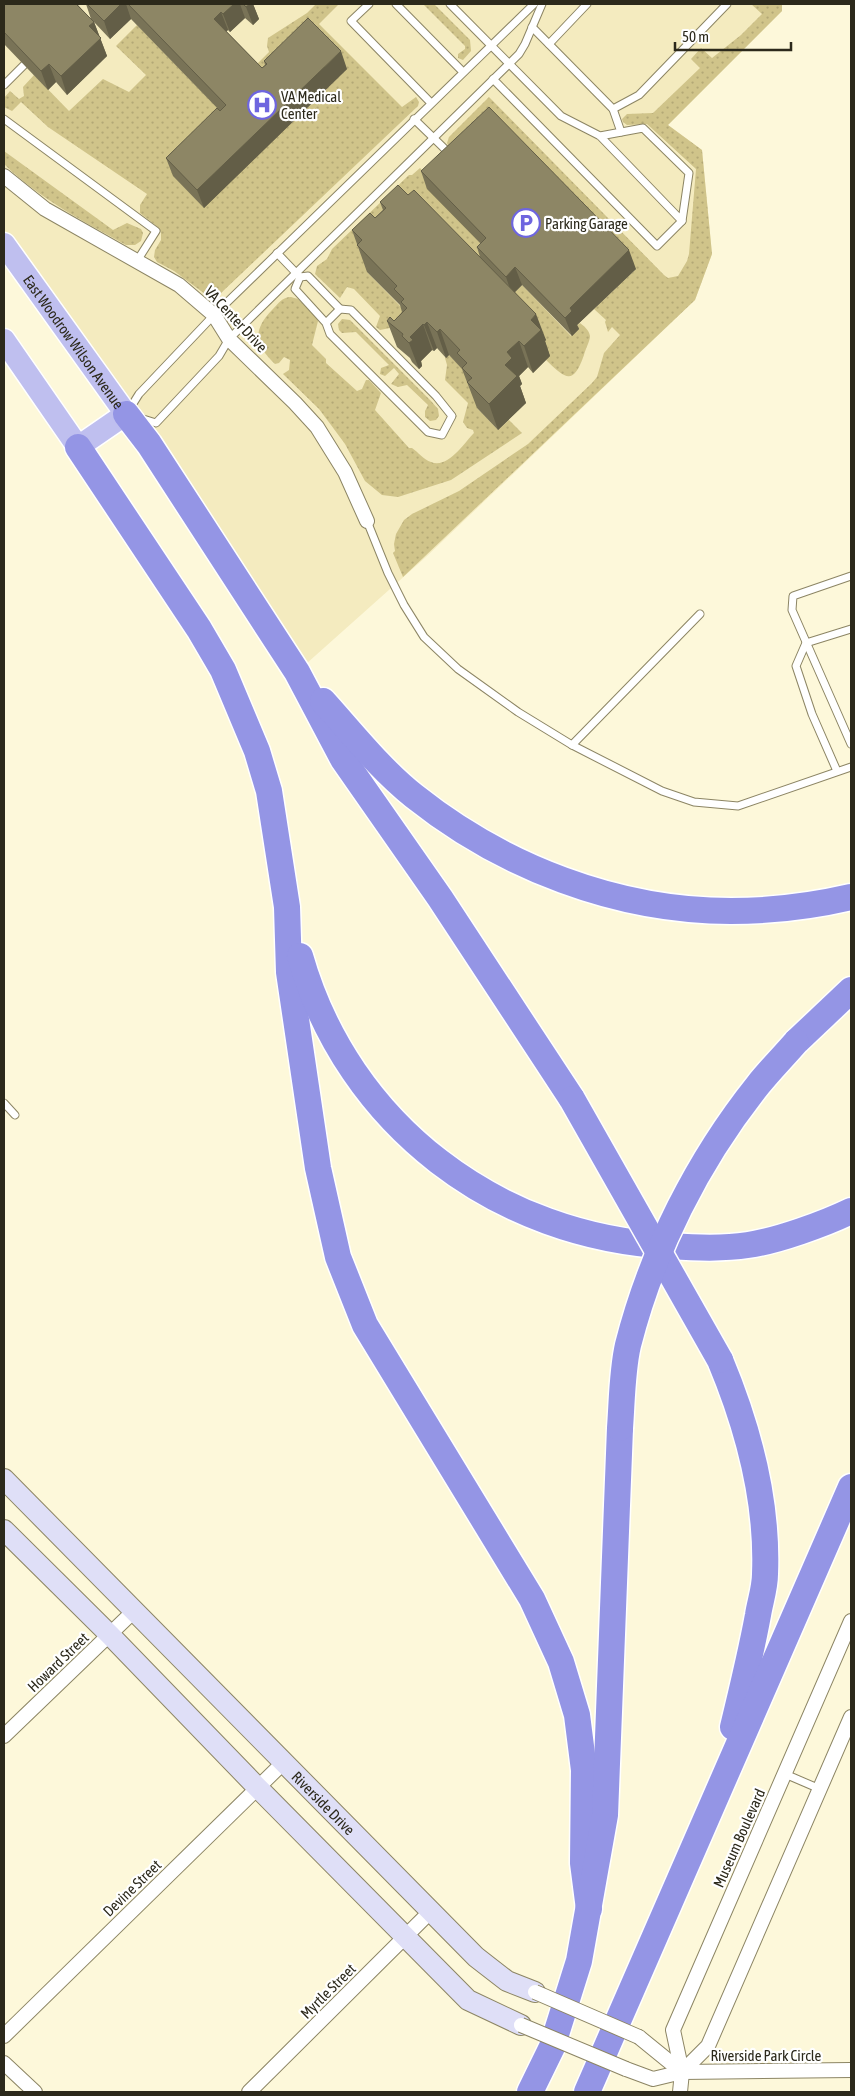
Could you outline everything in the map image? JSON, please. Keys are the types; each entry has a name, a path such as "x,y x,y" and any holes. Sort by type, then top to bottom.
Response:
{"highway":[{"path":"126,414 149,444 297,672 343,759 440,898 572,1099 720,1360 736,1397 753,1460 762,1514 765,1575 751,1654 716,1798"},
{"path":"78,447 199,629 223,670 240,706 257,751 269,791 286,907 289,972 318,1168 338,1257 365,1326 532,1599 561,1662 577,1715 584,1770 583,1864 589,1909"},
{"path":"297,672 384,768 413,795 480,841 503,854 548,874 634,900 680,908 731,911 768,910 851,898"},
{"path":"286,907 309,987 329,1032 351,1068 384,1112 416,1144 452,1173 493,1198 526,1214 580,1233 638,1245 700,1248 748,1245 817,1225 851,1211"},
{"path":"530,2092 552,2047 579,1962 605,1815 620,1428 628,1347 643,1294 667,1234 693,1182 724,1132 758,1085 796,1042 851,990"},
{"path":"587,2092 851,1487"}],"main road":[{"name":"East Woodrow Wilson Avenue","path":"4,244 126,414"},
{"path":"4,340 78,447 126,414"}],"street":[{"name":"VA Center Drive","path":"4,176 45,209 179,285 214,315 229,339 317,427 345,472 367,521"},
{"name":"Riverside Drive","path":"4,1478 430,1912 490,1970 506,1981 640,2037 682,2072"},
{"path":"4,1530 110,1635 468,2000 520,2025 653,2080 682,2072 708,2046 851,1717"},
{"name":"Howard Street","path":"4,1736 135,1610"},
{"name":"Museum Boulevard","path":"682,2072 673,2030 851,1621"},
{"name":"Devine Street","path":"4,2036 283,1763"},
{"name":"Myrtle Street","path":"249,2092 430,1912"},
{"path":"4,2063 35,2092"},
{"name":"Riverside Park Circle","path":"682,2072 851,2070"},
{"path":"680,2092 682,2072"}],"lane":[{"path":"369,4 351,22 431,103"},
{"path":"396,4 463,72"},
{"path":"450,4 508,65 561,116 600,136 682,221"},
{"path":"534,4 214,315 139,394 126,414 156,423 219,356 229,339 298,275 519,54 542,4"},
{"path":"549,44 587,4"},
{"path":"613,109 639,95 727,4"},
{"path":"532,27 613,109 621,132"},
{"path":"4,85 24,65"},
{"path":"493,79 657,246 682,221 689,173 643,128 600,136"},
{"path":"4,119 156,230 137,261"},
{"path":"414,119 458,162"},
{"path":"277,253 298,275 308,276 340,309 351,310 436,396 452,416 442,435 428,432 330,334 326,323 295,289 298,275"},
{"path":"326,323 340,309"},
{"path":"367,521 388,573 404,605 424,636 458,669 518,712 572,744 662,791 694,802 738,806 851,767"},
{"path":"851,576 793,596 792,610 851,744"},
{"path":"572,744 700,614"},
{"path":"837,771 812,714 796,666 806,643 851,629"},
{"path":"4,1103 16,1115"},
{"path":"785,1774 820,1789"}],"shaded area":[{"path":"4,4 782,4 782,11 668,125 702,150 712,254 695,300 427,556 297,672 4,244"},
{"path":"316,4 339,4 319,24 402,107 416,97 419,102 418,106 221,293 205,294 174,271 157,262 154,257 155,250 161,240 161,233 159,228 140,213 140,205 147,194 48,127 21,102 12,111 4,107 4,98 10,91 19,99 24,96 23,87 34,75 69,111 103,79 129,92 146,75 116,46 137,25 233,124 301,49 289,37 283,42 288,55 271,79 252,69 269,52 267,46 268,38 307,13"},
{"path":"423,4 434,4 470,40 471,51 463,60 458,58 458,54 465,49 465,46"},
{"path":"751,4 782,4 782,11 668,125 702,150 712,254 695,300 403,577 393,553 395,551 396,534 404,520 412,514 459,491 528,444 597,377 604,353 620,335 612,327 608,332 606,320 594,309 636,269 449,147 447,143 449,137 489,97 664,275 668,278 678,276 689,254 696,169 647,124 627,125 622,119 627,114 653,113 700,68 691,59 701,48 712,58 741,35 762,14"},
{"path":"4,151 113,230 127,223 141,229 143,233 141,241 135,245 126,245 47,199 4,164"},
{"path":"420,168 434,182 493,256 512,295 522,285 571,336 579,329 576,326 580,323 585,327 590,336 589,340 580,365 572,375 564,375 546,360 367,272 406,312 395,327 380,330 376,327 380,316 354,289 347,287 340,298 315,274 317,266 327,259 332,249 409,175 412,175"},
{"path":"291,297 298,299 317,318 318,321 312,345 326,359 326,363 357,391 362,389 366,380 369,380 381,393 375,410 409,448 412,448 426,460 437,463 449,459 474,433 463,422 468,403 445,380 447,365 445,358 449,355 470,376 481,404 477,408 498,430 509,420 522,433 451,480 398,497 382,495 365,481 345,444 319,409 283,374 289,370 290,360 284,357 279,363 275,364 260,344 258,338 261,325 280,301"},
{"path":"342,319 350,320 431,401 438,409 439,416 436,420 430,421 425,417 428,405 407,385 398,387 391,384 399,374 394,368 385,376 380,374 381,368 389,365 356,332 342,333 339,330 338,324"}],"building":[{"path":"4,4 76,4 94,22 89,26 101,38 61,76 49,64 41,71 4,32"},
{"path":"87,4 121,4 104,21"},
{"name":"VA Medical Center","path":"128,4 234,4 214,19 262,68 267,64 264,61 308,18 341,51 197,190 166,158 217,108 220,111 226,105"},
{"name":"Parking Garage","path":"489,107 629,250 570,308 572,311 565,318 515,267 506,277 477,247 486,238 421,171"},
{"path":"398,185 408,195 414,190 536,314 531,320 541,330 524,346 519,341 507,352 512,358 505,365 517,376 489,404 467,382 472,378 462,368 467,363 457,353 460,350 440,329 437,332 427,322 410,337 413,340 409,343 402,336 403,334 387,321 390,317 394,321 407,308 401,302 404,299 394,289 397,286 357,245 362,240 352,230 370,213 375,218 386,208 380,202"}],"place":[{"name":"VA Medical Center","path":"262,105"},
{"name":"Parking Garage","path":"526,223"}]}
